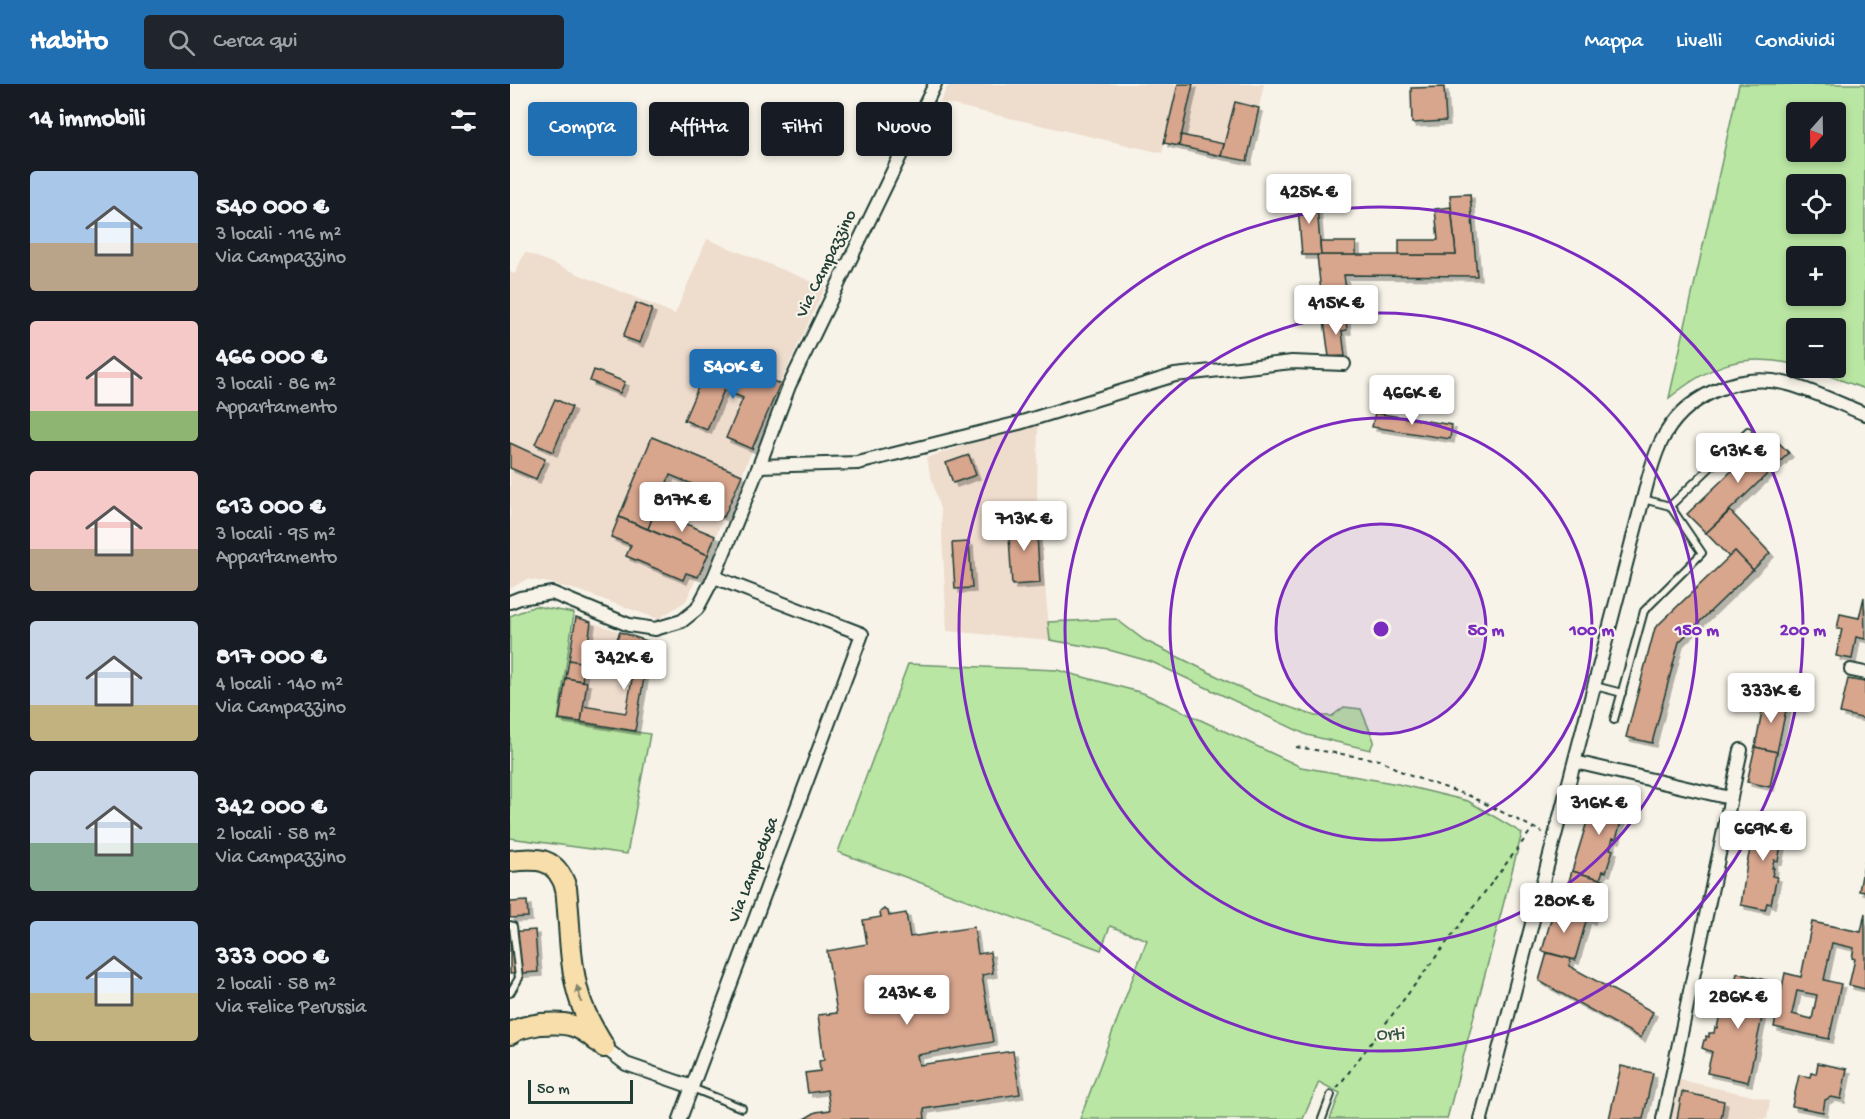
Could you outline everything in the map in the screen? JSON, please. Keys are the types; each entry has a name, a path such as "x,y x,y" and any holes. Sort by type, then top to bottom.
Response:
{"main road":[{"path":"510,861 535,858 545,861 555,867 563,877 579,997 590,1024 604,1047"},
{"path":"510,1034 526,1026 559,1022 584,1030 604,1047"}],"street":[{"name":"Via Campazzino","path":"510,602 529,596 552,593 629,625 655,628 682,621 698,609 714,577 789,386 935,84"},
{"path":"759,466 858,463 1019,423 1175,375 1292,362 1344,364"},
{"path":"1481,1119 1658,447 1672,424 1693,404 1724,386 1755,381 1780,382 1865,414"},
{"name":"Via Lampedusa","path":"680,1119 862,634 714,577"},
{"path":"1851,670 1865,673"},
{"path":"1663,1119 1741,750"},
{"path":"1575,762 1731,798"},
{"path":"604,1047 626,1064 692,1087"}],"lane":[{"path":"1670,506 1748,431"},
{"path":"1614,720 1644,611 1702,553 1670,506 1643,499"},
{"path":"1595,686 1622,693"},
{"path":"510,925 513,926 519,978 510,993"},
{"path":"692,1087 742,1108"},
{"path":"1322,1119 1331,1095"}],"path":[{"path":"1296,747 1380,760 1408,775 1470,796 1542,832"},
{"path":"1331,1095 1533,828"}],"shaded area":[{"path":"949,84 1264,84 1247,161 1165,143 1162,153 952,105 952,102 940,102"},
{"path":"707,239 825,287 780,384 686,601 658,619 580,591 550,583 527,579 510,589 510,272 515,274 525,252 675,314"},
{"path":"1038,425 1037,498 1050,640 947,631 941,513 926,458 1013,430"},
{"path":"576,617 650,642 635,731 559,719"},
{"path":"1672,1078 1770,1100 1767,1119 1663,1119"}],"green space":[{"path":"1739,84 1865,84 1865,389 1835,378 1846,378 1846,318 1786,318 1786,363 1760,360 1728,364 1684,386 1669,398"},
{"path":"535,606 574,613 558,720 650,734 627,854 510,838 510,616"},
{"path":"1116,619 1144,640 1255,695 1315,716 1332,716 1344,707 1361,709 1374,741 1370,750 1307,735 1152,662 1109,650 1050,640 1048,622"},
{"name":"Orti","path":"908,664 1057,670 1143,693 1301,767 1398,784 1468,801 1522,833 1447,1119 1330,1119 1340,1093 1319,1082 1303,1119 1080,1119 1147,940 1110,926 1101,950 838,852"}],"building":[{"path":"1178,84 1193,84 1179,146 1164,143"},
{"path":"1444,87 1446,121 1412,123 1411,88"},
{"path":"1235,102 1259,108 1247,161 1221,156"},
{"path":"1181,135 1224,144 1221,156 1179,146"},
{"path":"1316,194 1321,255 1302,255 1297,196"},
{"path":"1470,194 1477,276 1344,275 1350,317 1324,320 1317,255 1456,255 1450,195"},
{"path":"1451,207 1456,255 1399,255 1399,240 1438,240 1435,209"},
{"path":"1320,242 1356,242 1356,255 1321,255"},
{"path":"636,303 652,309 640,343 623,337"},
{"path":"1346,318 1347,330 1342,331 1345,356 1329,357 1324,320"},
{"path":"712,355 780,384 752,449 726,438 743,398 724,390 707,430 684,420"},
{"path":"594,370 625,382 620,393 590,381"},
{"path":"555,399 572,407 553,452 535,444"},
{"path":"1375,413 1452,425 1450,439 1372,427"},
{"path":"1770,434 1789,453 1706,533 1687,514"},
{"path":"652,437 742,475 724,517 714,513 721,496 670,475 648,529 619,517"},
{"path":"510,443 545,459 536,479 510,468"},
{"path":"969,455 976,475 953,483 946,463"},
{"path":"655,511 715,536 708,555 648,529"},
{"path":"1730,511 1770,553 1753,570 1735,551 1729,557 1706,533"},
{"path":"619,517 708,555 698,577 686,573 683,580 626,556 631,545 611,537"},
{"path":"1036,519 1040,583 1012,585 1008,521"},
{"path":"969,542 972,588 955,589 952,543"},
{"path":"1735,551 1753,570 1679,642 1652,743 1626,737 1655,628"},
{"path":"1864,597 1865,639 1856,637 1852,659 1836,656 1842,629 1837,629 1840,614 1859,618"},
{"path":"576,617 591,622 585,663 569,660"},
{"path":"620,632 650,642 635,731 581,722 583,706 626,713 637,651 615,644"},
{"path":"569,660 585,663 582,681 566,678"},
{"path":"566,678 587,682 581,722 559,719"},
{"path":"1848,679 1865,682 1865,719 1840,713"},
{"path":"1765,696 1788,701 1777,752 1755,747"},
{"path":"1755,747 1777,752 1770,787 1747,782"},
{"path":"1596,792 1625,801 1622,808 1625,809 1616,839 1613,838 1610,849 1613,850 1606,872 1603,871 1600,879 1572,871"},
{"path":"1760,812 1784,817 1782,824 1785,824 1778,861 1774,860 1772,868 1774,868 1772,876 1777,877 1771,904 1767,903 1765,910 1741,905 1747,863"},
{"path":"1865,860 1865,892 1859,891"},
{"path":"1572,871 1603,880 1591,920 1560,911"},
{"path":"527,901 528,917 510,918 510,902"},
{"path":"884,909 888,911 889,916 906,913 910,937 974,927 978,954 990,952 993,973 982,975 993,1042 917,1055 919,1065 1013,1051 1020,1094 924,1109 925,1119 804,1119 816,1112 830,1110 827,1090 808,1093 805,1073 820,1071 819,1061 824,1060 818,1015 837,1013 827,951 867,944 863,920 881,917 880,912"},
{"path":"1554,909 1587,918 1575,960 1542,951"},
{"path":"1865,913 1865,989 1849,985 1855,959 1852,958 1854,948 1832,943 1824,980 1841,984 1829,1039 1774,1027 1785,973 1801,977 1812,922 1861,932","holes":["1797,991 1817,995 1812,1019 1792,1014"]},
{"path":"535,930 538,972 510,974 510,932"},
{"path":"1547,953 1571,959 1569,966 1653,1012 1641,1038 1539,981"},
{"path":"1737,973 1770,981 1748,1082 1707,1073 1712,1052 1702,1048 1706,1036 1709,1037 1709,1033 1714,1033 1715,1027 1717,1028 1722,1005 1730,1007"},
{"path":"1818,1063 1847,1069 1841,1099 1831,1097 1825,1100 1823,1112 1792,1106 1799,1075 1810,1077 1811,1073 1816,1074"},
{"path":"1621,1066 1653,1073 1643,1119 1609,1119"},
{"path":"1682,1092 1724,1101 1721,1119 1677,1119"}]}
